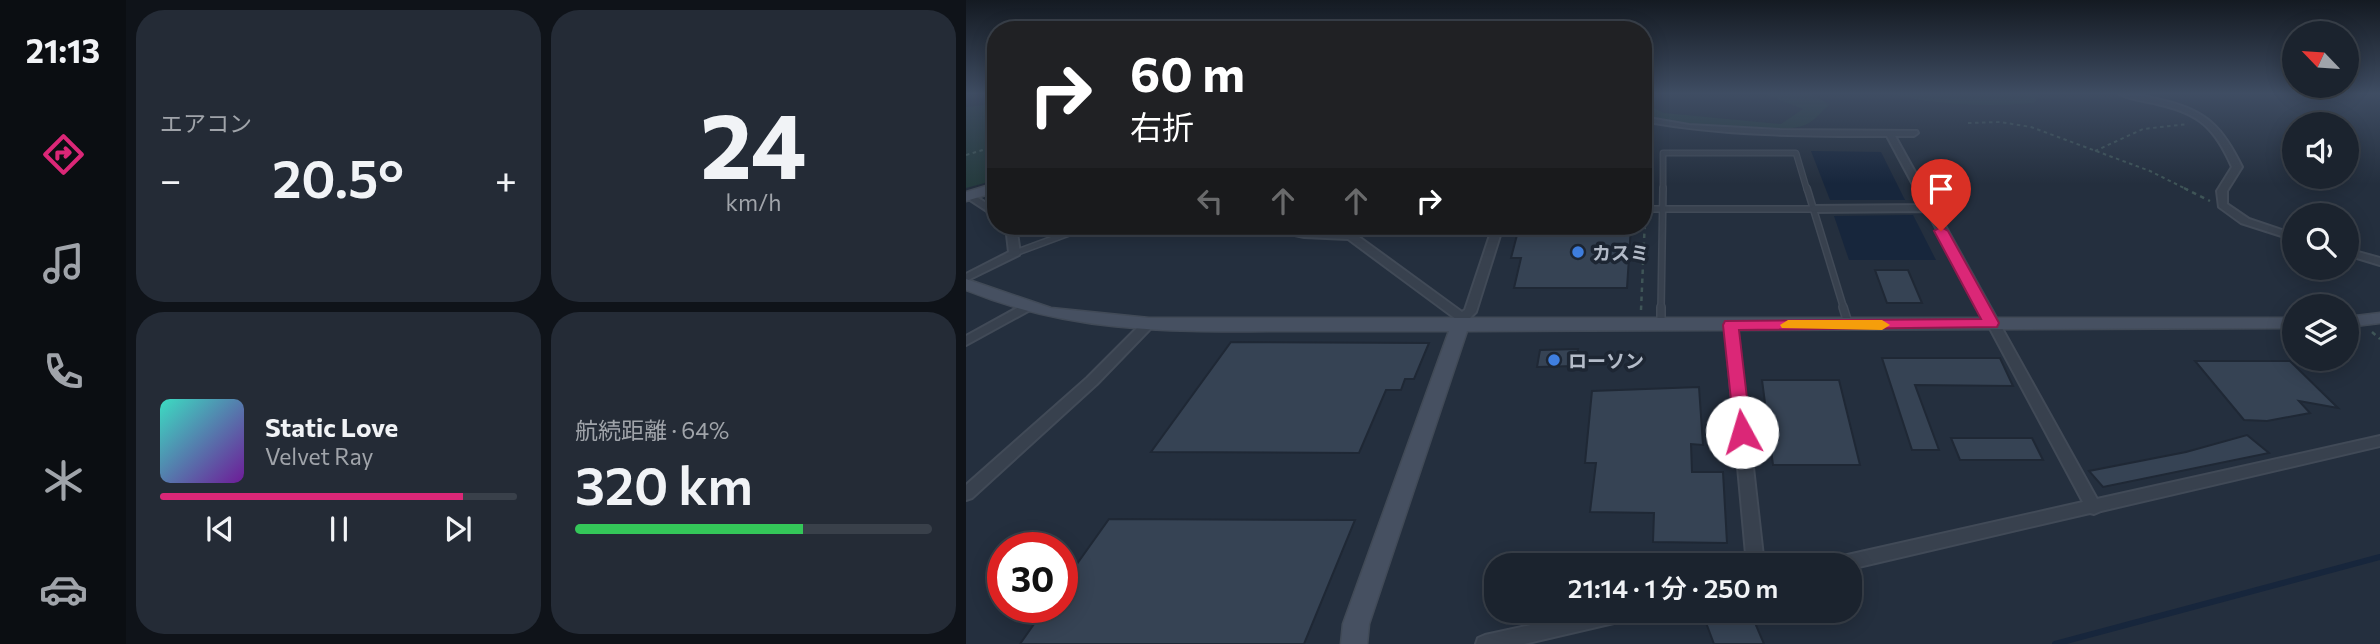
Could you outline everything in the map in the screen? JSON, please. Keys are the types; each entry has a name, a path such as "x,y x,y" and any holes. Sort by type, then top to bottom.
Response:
{"street":[{"path":"1671,124 1780,133 1914,133"},
{"path":"2211,124 2231,152 2236,167 2222,191 2221,203 2245,221 2282,233"},
{"path":"1890,134 2094,509"},
{"path":"968,197 987,190"},
{"path":"968,197 987,209"},
{"path":"1813,209 1928,208"},
{"path":"966,278 1015,253 1012,235"},
{"path":"1342,235 1351,236 1461,322"},
{"path":"1354,644 1356,624 1461,322 1470,312 1495,235"},
{"path":"2359,256 2380,262"},
{"path":"966,284 1026,307 1067,315 1147,324 1461,322 1661,326 2282,323"},
{"path":"966,341 1026,307"},
{"path":"2359,321 2380,318"},
{"path":"966,494 1092,381 1147,324"},
{"path":"1731,325 1755,553"},
{"path":"1862,559 2094,509 2380,441"},
{"path":"1485,644 1578,623"}],"lane":[{"path":"1661,326 1664,209 1662,153 1796,153 1849,325"},
{"path":"1652,209 1813,209"},
{"path":"1015,253 1064,235"}],"path":[{"path":"2025,124 2150,171 2207,201 2221,203"},
{"path":"2095,151 2143,129 2184,124"},
{"path":"966,155 987,148"},
{"path":"1641,311 1643,235"}],"green space":[{"path":"966,124 987,124 987,182 966,188"},
{"path":"1694,124 1806,124 1777,129"}],"water":[{"path":"1811,151 1881,152 1905,200 1830,200"},
{"path":"1913,215 1936,260 1849,260 1834,216"}],"building":[{"path":"1517,235 1630,235 1627,288 1514,288 1521,258 1511,258"},
{"path":"1875,270 1908,270 1922,303 1887,303"},
{"path":"1231,342 1429,343 1414,379 1405,379 1401,390 1386,390 1359,453 1151,452"},
{"path":"1578,349 1576,366 1537,367 1540,350"},
{"path":"1882,358 2000,358 2013,386 1915,385 1939,450 1912,450"},
{"path":"2195,361 2282,361 2282,371 2300,371 2338,408 2299,401 2310,413 2267,421 2244,420"},
{"path":"1762,380 1839,380 1860,465 1773,465"},
{"path":"1699,387 1703,445 1691,444 1692,472 1723,472 1727,543 1653,542 1654,513 1590,512 1596,463 1585,463 1592,391"},
{"path":"2247,435 2269,453 2103,487 2089,471 2186,452"},
{"path":"1951,438 2032,438 2043,460 1960,460"},
{"path":"1109,519 1355,520 1304,644 1020,644 1035,623 1078,623 1078,563"},
{"path":"1706,623 1755,623 1764,644 1714,644"}],"waterway":[{"path":"2055,644 2380,557"}],"slow traffic":[{"path":"1788,325 1882,325"}],"place":[{"name":"カスミ","path":"1578,252"},
{"name":"ローソン","path":"1554,360"}],"route":[{"path":"1742,432 1731,325 1991,323 1941,231"}]}
